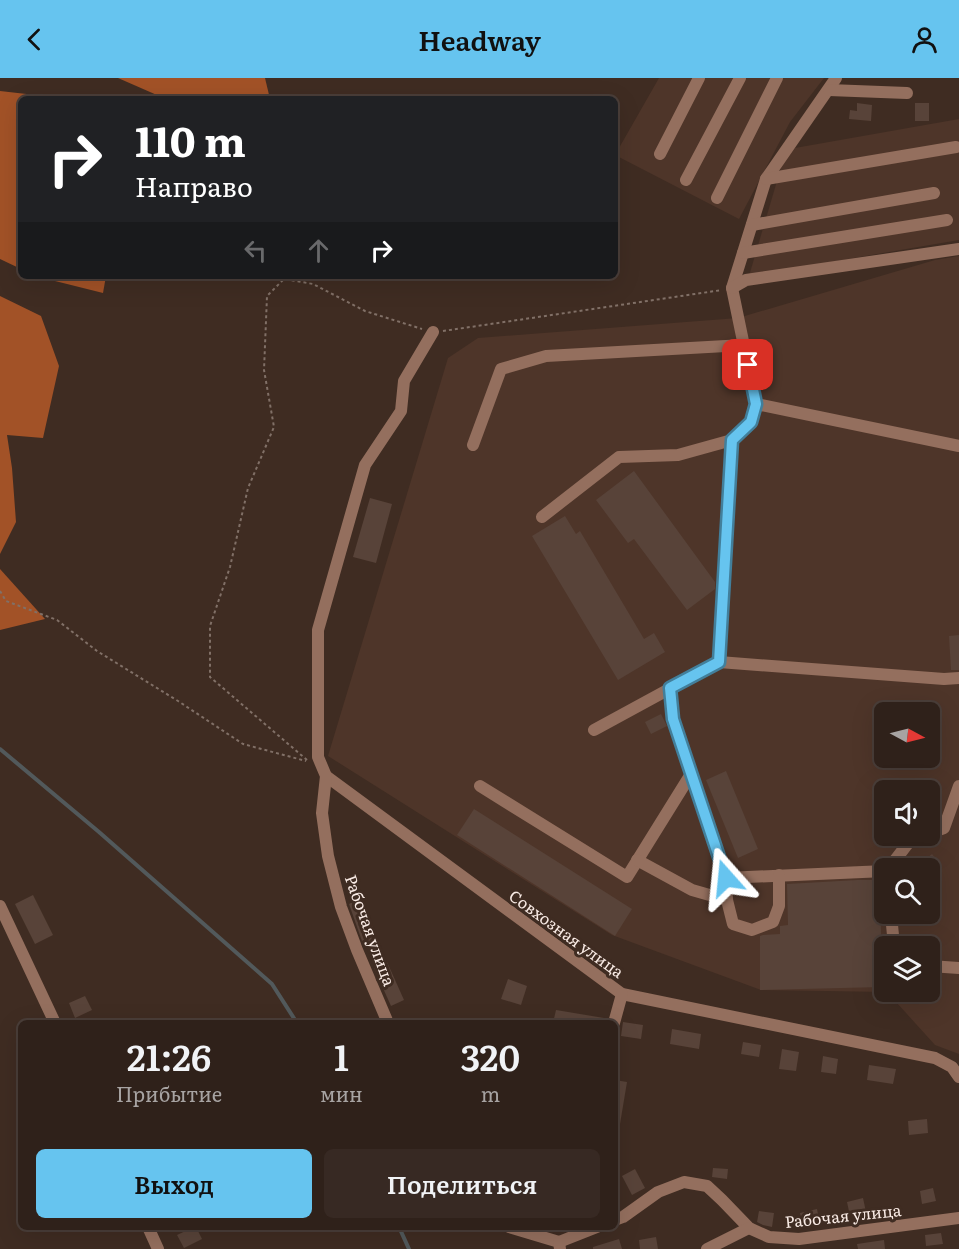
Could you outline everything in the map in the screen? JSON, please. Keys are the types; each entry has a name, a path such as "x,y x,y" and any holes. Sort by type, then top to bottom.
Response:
{"street":[{"path":"660,154 699,78"},
{"path":"686,180 740,78"},
{"path":"717,198 777,78"},
{"path":"542,517 619,456 678,455 732,440 751,422 756,404 732,288 766,179 836,78"},
{"path":"829,90 907,93"},
{"path":"766,179 956,147"},
{"path":"752,225 934,193"},
{"path":"743,253 947,220"},
{"path":"732,288 746,280 959,249"},
{"path":"326,776 318,757 318,630 365,465 401,411 404,381 433,332"},
{"path":"473,445 501,369 546,356 744,345"},
{"path":"756,404 959,446"},
{"path":"719,662 732,440"},
{"path":"594,730 719,662 959,678"},
{"path":"670,688 673,719 726,878 727,900 733,924 752,930 773,922 778,906 779,875"},
{"path":"480,786 627,877 692,774"},
{"name":"Совхозная улица","path":"326,776 622,994 935,1058 952,1067 959,1077"},
{"name":"Рабочая улица","path":"326,776 322,813 330,866 341,907 387,1020"},
{"path":"940,829 944,828 959,786"},
{"path":"897,858 906,846"},
{"path":"637,860 692,890 727,900"},
{"path":"726,878 874,871"},
{"path":"0,906 54,1020"},
{"path":"940,967 959,968"},
{"path":"615,1020 622,994"},
{"name":"Рабочая улица","path":"618,1219 658,1192 684,1182 707,1186 749,1228 769,1237 799,1239 832,1236 959,1218"},
{"path":"707,1249 749,1228"},
{"path":"149,1230 158,1249"},
{"path":"517,1230 559,1246 591,1230"},
{"path":"832,1236 833,1249"}],"path":[{"path":"0,591 6,601 57,620 97,651 243,744 309,762 210,678 210,626 230,567 248,488 274,427 264,370 267,296 284,279 313,284 365,311 433,332 732,288"}],"shaded area":[{"path":"118,78 265,78 269,96 159,96"},
{"path":"659,78 824,78 790,122 739,219 618,157 618,150"},
{"path":"0,91 44,96 18,96 18,268 0,259"},
{"path":"959,119 959,240 749,276 782,164 795,148"},
{"path":"959,256 959,1054 935,1045 896,1002 940,1002 940,936 874,936 874,992 761,990 612,935 328,756 448,358 478,338 738,318 935,260"},
{"path":"47,279 105,279 103,293"},
{"path":"0,296 41,316 59,366 43,438 7,435 16,522 0,554"},
{"path":"0,569 45,619 0,630"}],"building":[{"path":"857,103 872,105 871,121 849,119 850,110 857,111"},
{"path":"915,103 929,103 929,121 915,121"},
{"path":"634,471 715,582 715,589 687,610 634,539 628,543 596,500"},
{"path":"370,498 392,504 376,563 353,557"},
{"path":"565,516 576,534 580,531 644,639 654,633 665,652 618,680 532,536"},
{"path":"959,635 959,670 951,670 949,636"},
{"path":"661,714 667,726 651,734 645,722"},
{"path":"726,771 758,849 738,858 706,780"},
{"path":"474,809 632,909 615,936 457,835"},
{"path":"874,880 874,924 881,924 881,936 874,936 874,987 760,990 760,936 780,934 780,926 788,925 787,884"},
{"path":"33,895 53,935 35,944 15,904"},
{"path":"361,898 377,938 363,944 349,904"},
{"path":"387,962 404,1000 391,1006 374,968"},
{"path":"508,979 527,986 521,1005 501,999"},
{"path":"85,996 92,1010 75,1018 69,1003"},
{"path":"556,1010 604,1018 604,1020 554,1020"},
{"path":"623,1022 643,1025 641,1039 621,1036"},
{"path":"672,1029 701,1034 699,1049 670,1044"},
{"path":"743,1042 761,1045 759,1057 741,1054"},
{"path":"782,1049 799,1052 796,1071 779,1069"},
{"path":"823,1056 838,1059 836,1074 821,1072"},
{"path":"869,1065 896,1069 893,1084 867,1080"},
{"path":"618,1080 627,1082 620,1124 618,1124"},
{"path":"927,1119 928,1133 909,1135 908,1121"},
{"path":"713,1168 728,1169 727,1179 712,1177"},
{"path":"635,1169 645,1188 632,1195 622,1176"},
{"path":"933,1188 936,1201 922,1204 920,1191"},
{"path":"863,1198 866,1212 850,1216 847,1202"},
{"path":"817,1209 819,1220 802,1224 800,1213"},
{"path":"759,1211 774,1213 772,1227 757,1222"},
{"path":"188,1230 198,1230 202,1239 184,1248 177,1235"},
{"path":"941,1233 943,1244 926,1246 925,1235"},
{"path":"656,1237 658,1249 640,1249 639,1240"},
{"path":"619,1239 622,1249 593,1249 593,1247"},
{"path":"884,1240 885,1249 858,1249 857,1244"}],"waterway":[{"path":"0,749 99,832 272,984 295,1020"},
{"path":"400,1230 409,1249"}],"route":[{"path":"726,878 673,719 670,688 719,662 732,440 751,422 756,404 748,365"}]}
